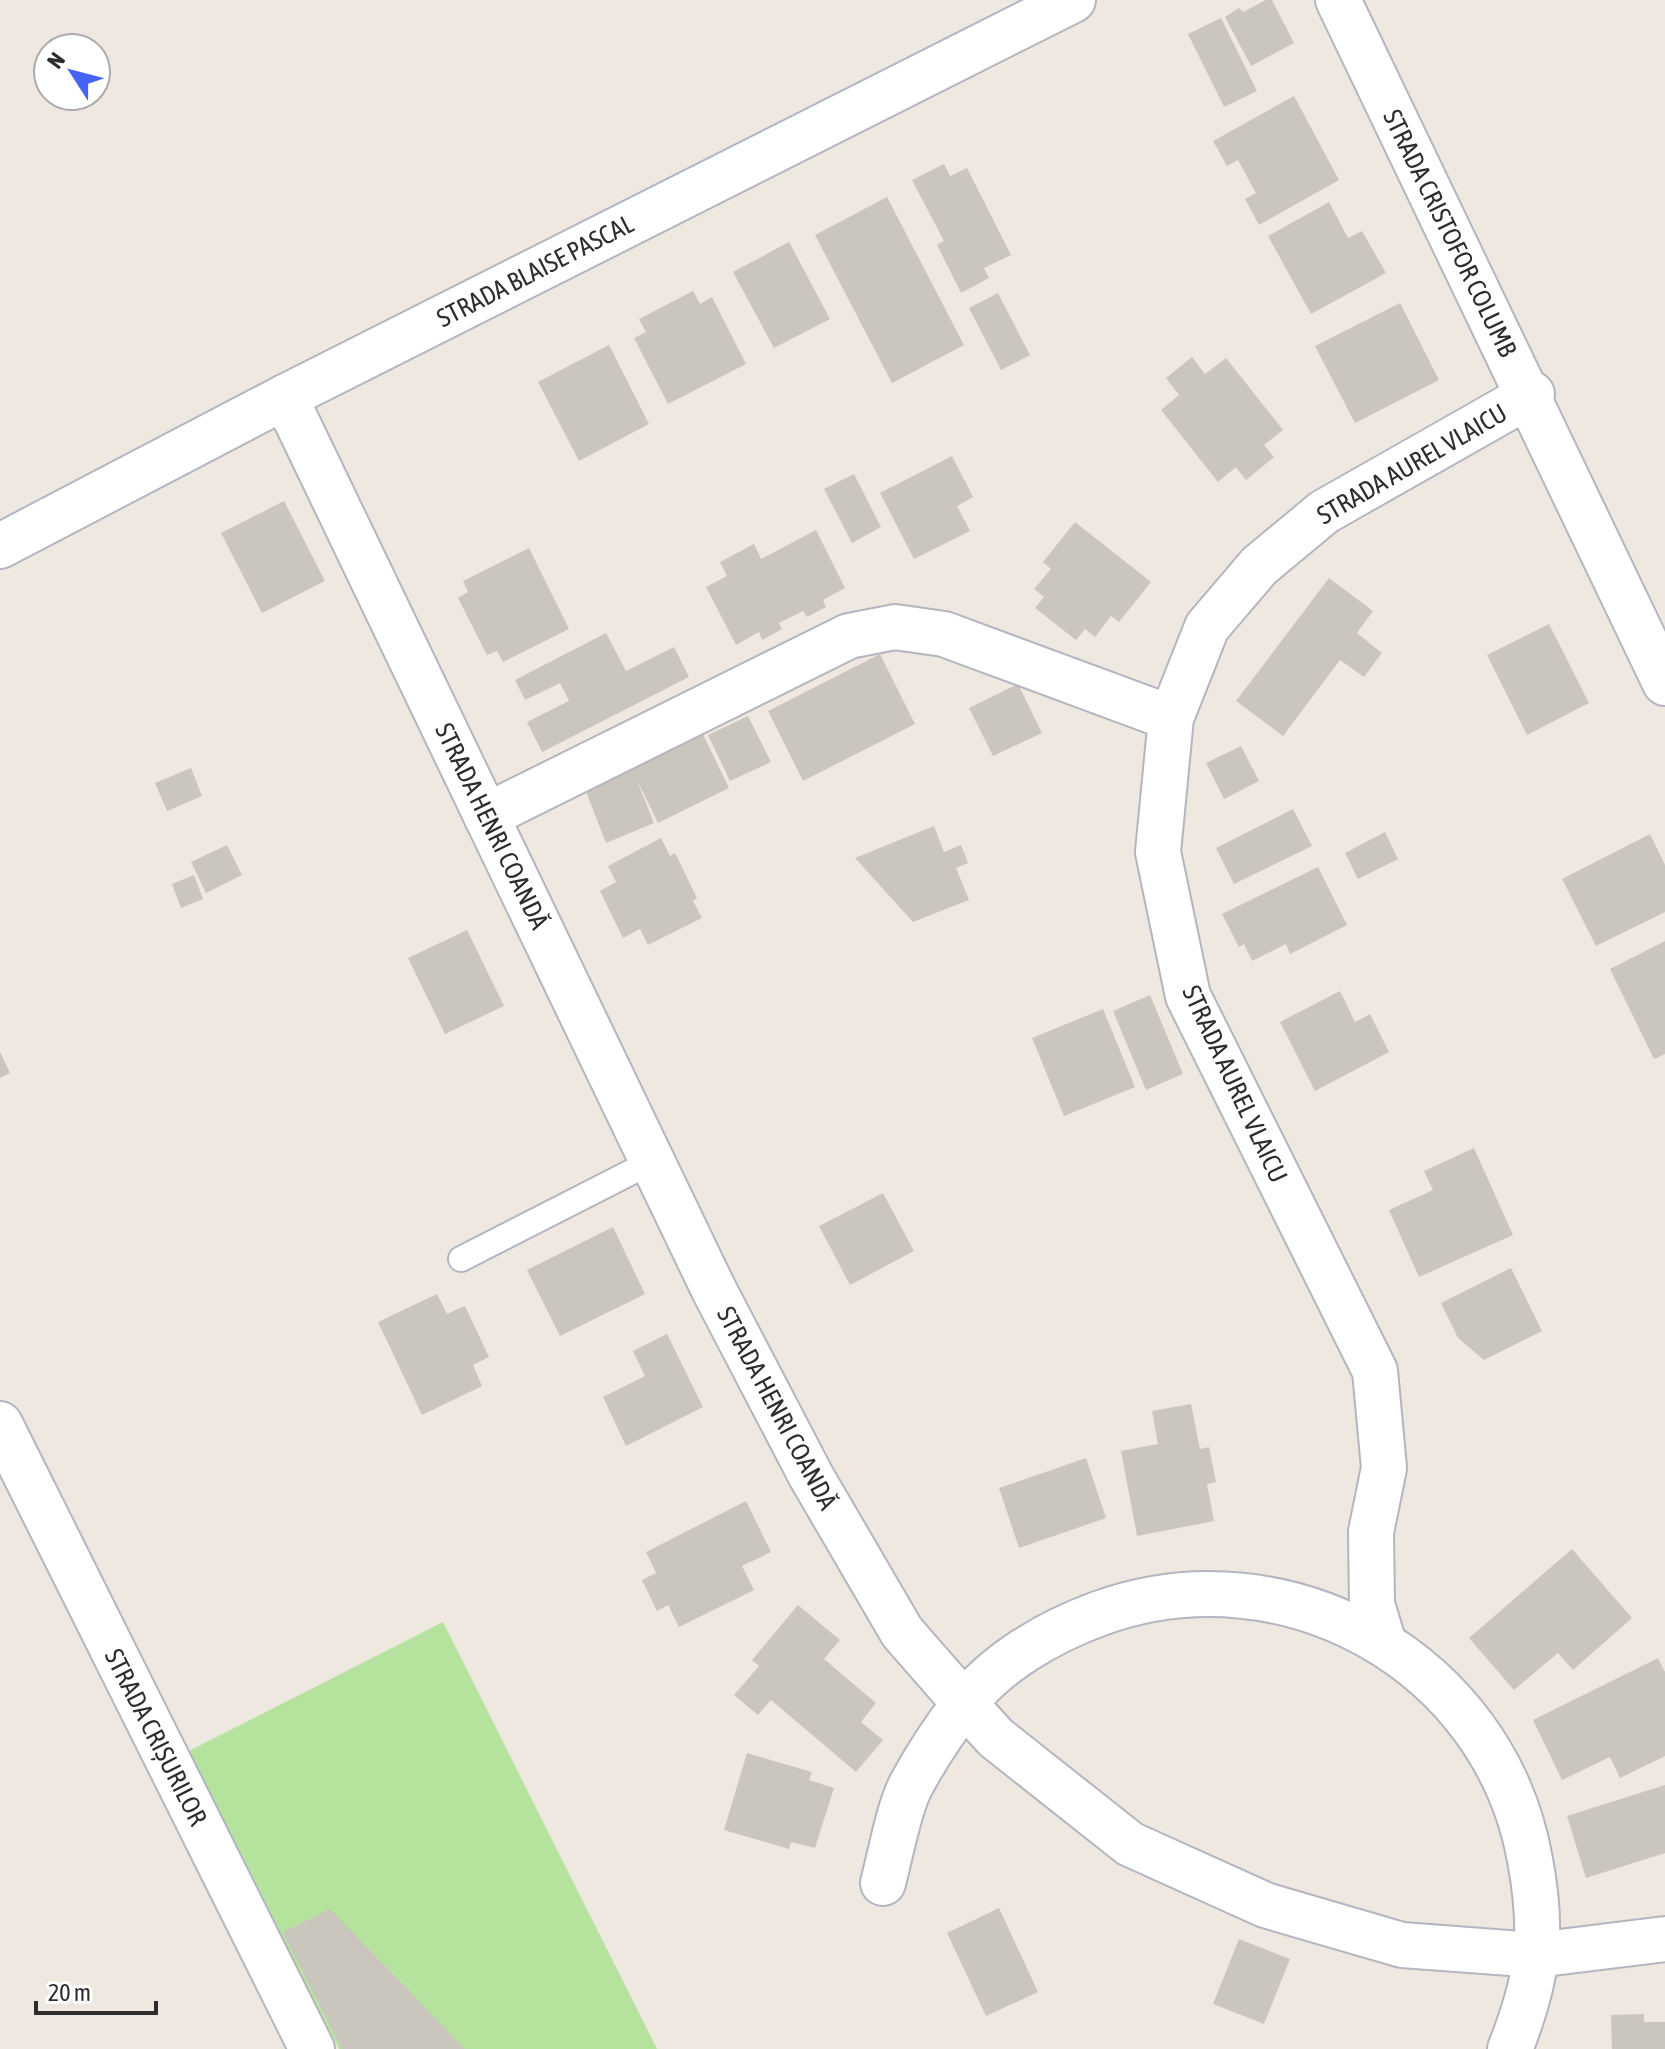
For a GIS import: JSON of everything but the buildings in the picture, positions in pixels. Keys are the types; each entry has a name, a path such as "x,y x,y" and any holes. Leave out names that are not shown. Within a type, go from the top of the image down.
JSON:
{"street":[{"name":"STRADA BLAISE PASCAL","path":"0,546 285,397 1073,0"},
{"name":"STRADA CRISTOFOR COLUMB","path":"1338,0 1665,683"},
{"name":"STRADA AUREL VLAICU","path":"1384,1644 1372,1604 1371,1532 1384,1468 1375,1371 1188,996 1158,852 1171,718 1207,627 1259,566 1324,512 1530,396"},
{"name":"STRADA HENRI COANDĂ","path":"285,397 713,1288 811,1476 902,1632 964,1703 996,1738 1130,1844 1265,1905 1402,1945 1536,1955 1665,1939"},
{"path":"486,816 849,636 895,627 944,634 1171,718"},
{"name":"STRADA CRIȘURILOR","path":"0,1424 312,2049"},
{"path":"883,1883 910,1787 964,1703 997,1671 1034,1644 1075,1622 1119,1606 1163,1596 1210,1593 1256,1597 1301,1606 1344,1622 1384,1644 1433,1680 1473,1726 1504,1777 1526,1834 1536,1894 1536,1955 1524,2015 1510,2049"}],"lane":[{"path":"461,1259 653,1161"}],"green space":[{"path":"443,1622 657,2049 339,2049 189,1751"}]}
